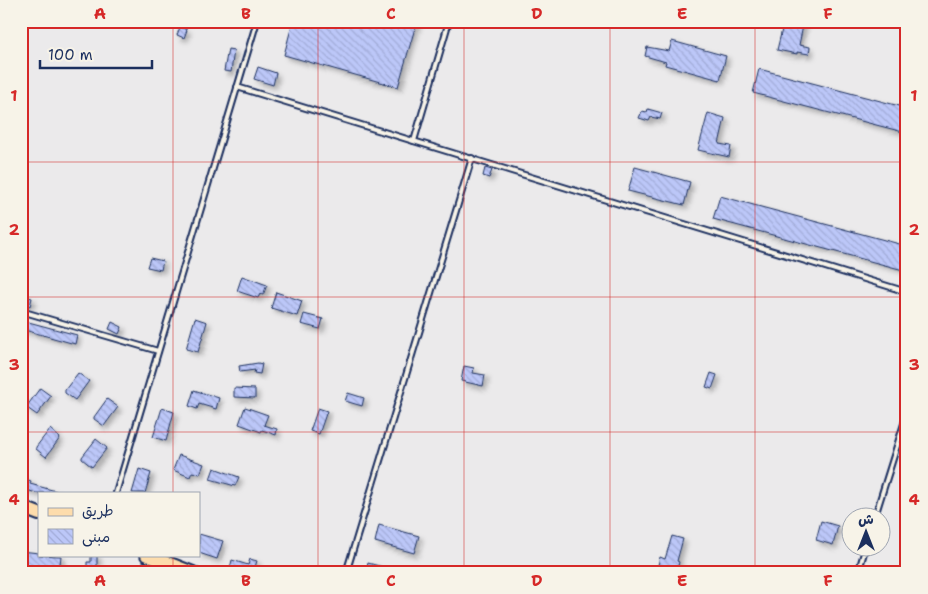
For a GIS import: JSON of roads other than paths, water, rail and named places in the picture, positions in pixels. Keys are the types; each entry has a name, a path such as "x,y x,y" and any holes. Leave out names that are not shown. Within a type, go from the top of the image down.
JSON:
{"main road":[{"path":"21,507 38,514"},
{"path":"150,556 193,573"}],"lane":[{"path":"116,492 257,21"},
{"path":"414,140 449,21"},
{"path":"237,87 907,292"},
{"path":"346,573 472,158"},
{"path":"21,312 158,351"},
{"path":"878,506 907,414"},
{"path":"858,573 863,556"}]}
